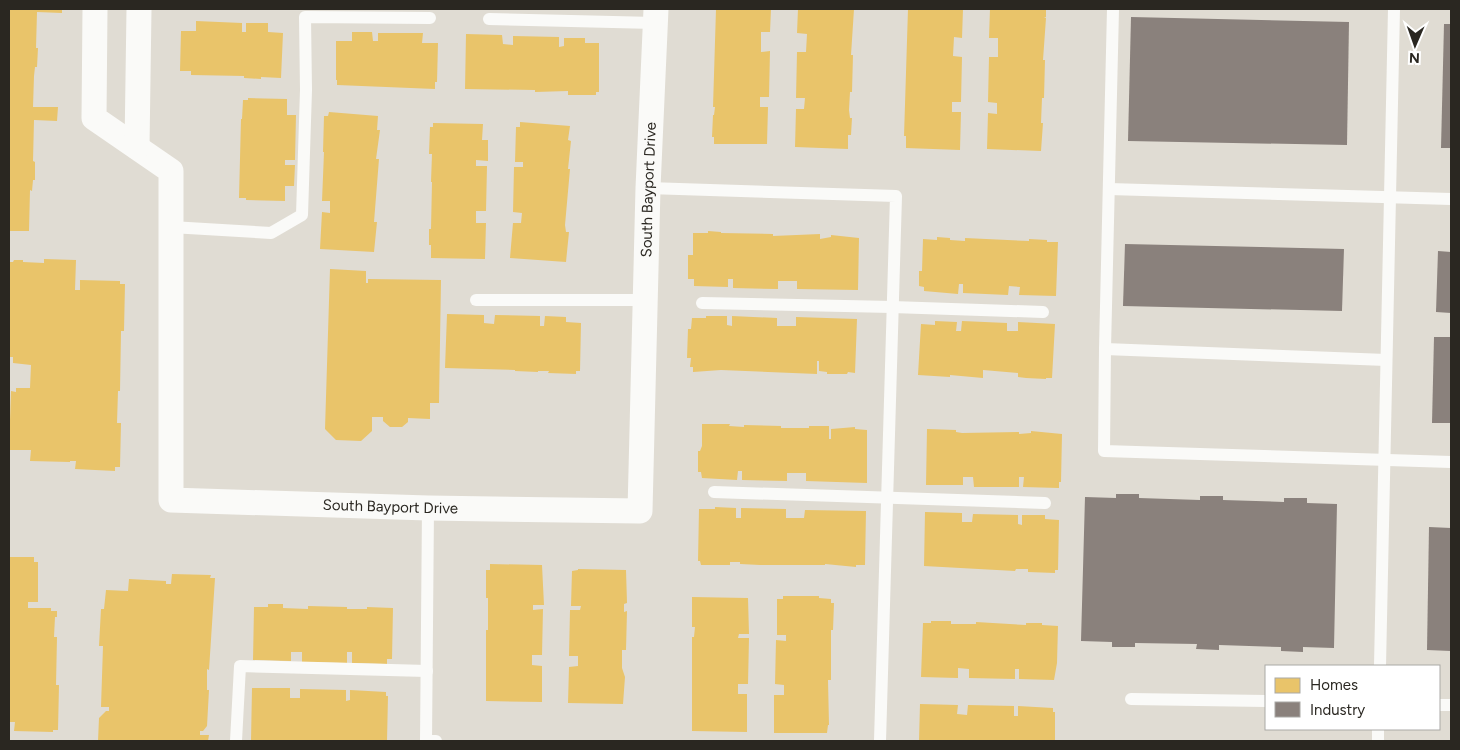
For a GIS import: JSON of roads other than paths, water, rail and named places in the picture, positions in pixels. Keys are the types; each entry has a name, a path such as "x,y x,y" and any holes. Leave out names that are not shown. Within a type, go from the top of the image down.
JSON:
{"street":[{"name":"South Bayport Drive","path":"95,9 94,118 170,171 171,500 428,508 640,511 648,188 656,16"},
{"path":"137,147 139,9"}],"lane":[{"path":"1113,9 1104,451 1451,462"},
{"path":"1380,665 1394,9"},
{"path":"489,18 656,16"},
{"path":"171,227 271,233 302,215 306,90 305,17 430,18"},
{"path":"648,188 896,196 880,741"},
{"path":"1109,189 1451,199"},
{"path":"476,300 645,300"},
{"path":"702,303 892,306 1043,312"},
{"path":"1105,349 1386,360"},
{"path":"714,492 1045,503"},
{"path":"428,508 426,741 436,741"},
{"path":"236,741 240,666 426,671"},
{"path":"1131,699 1265,701"}]}
